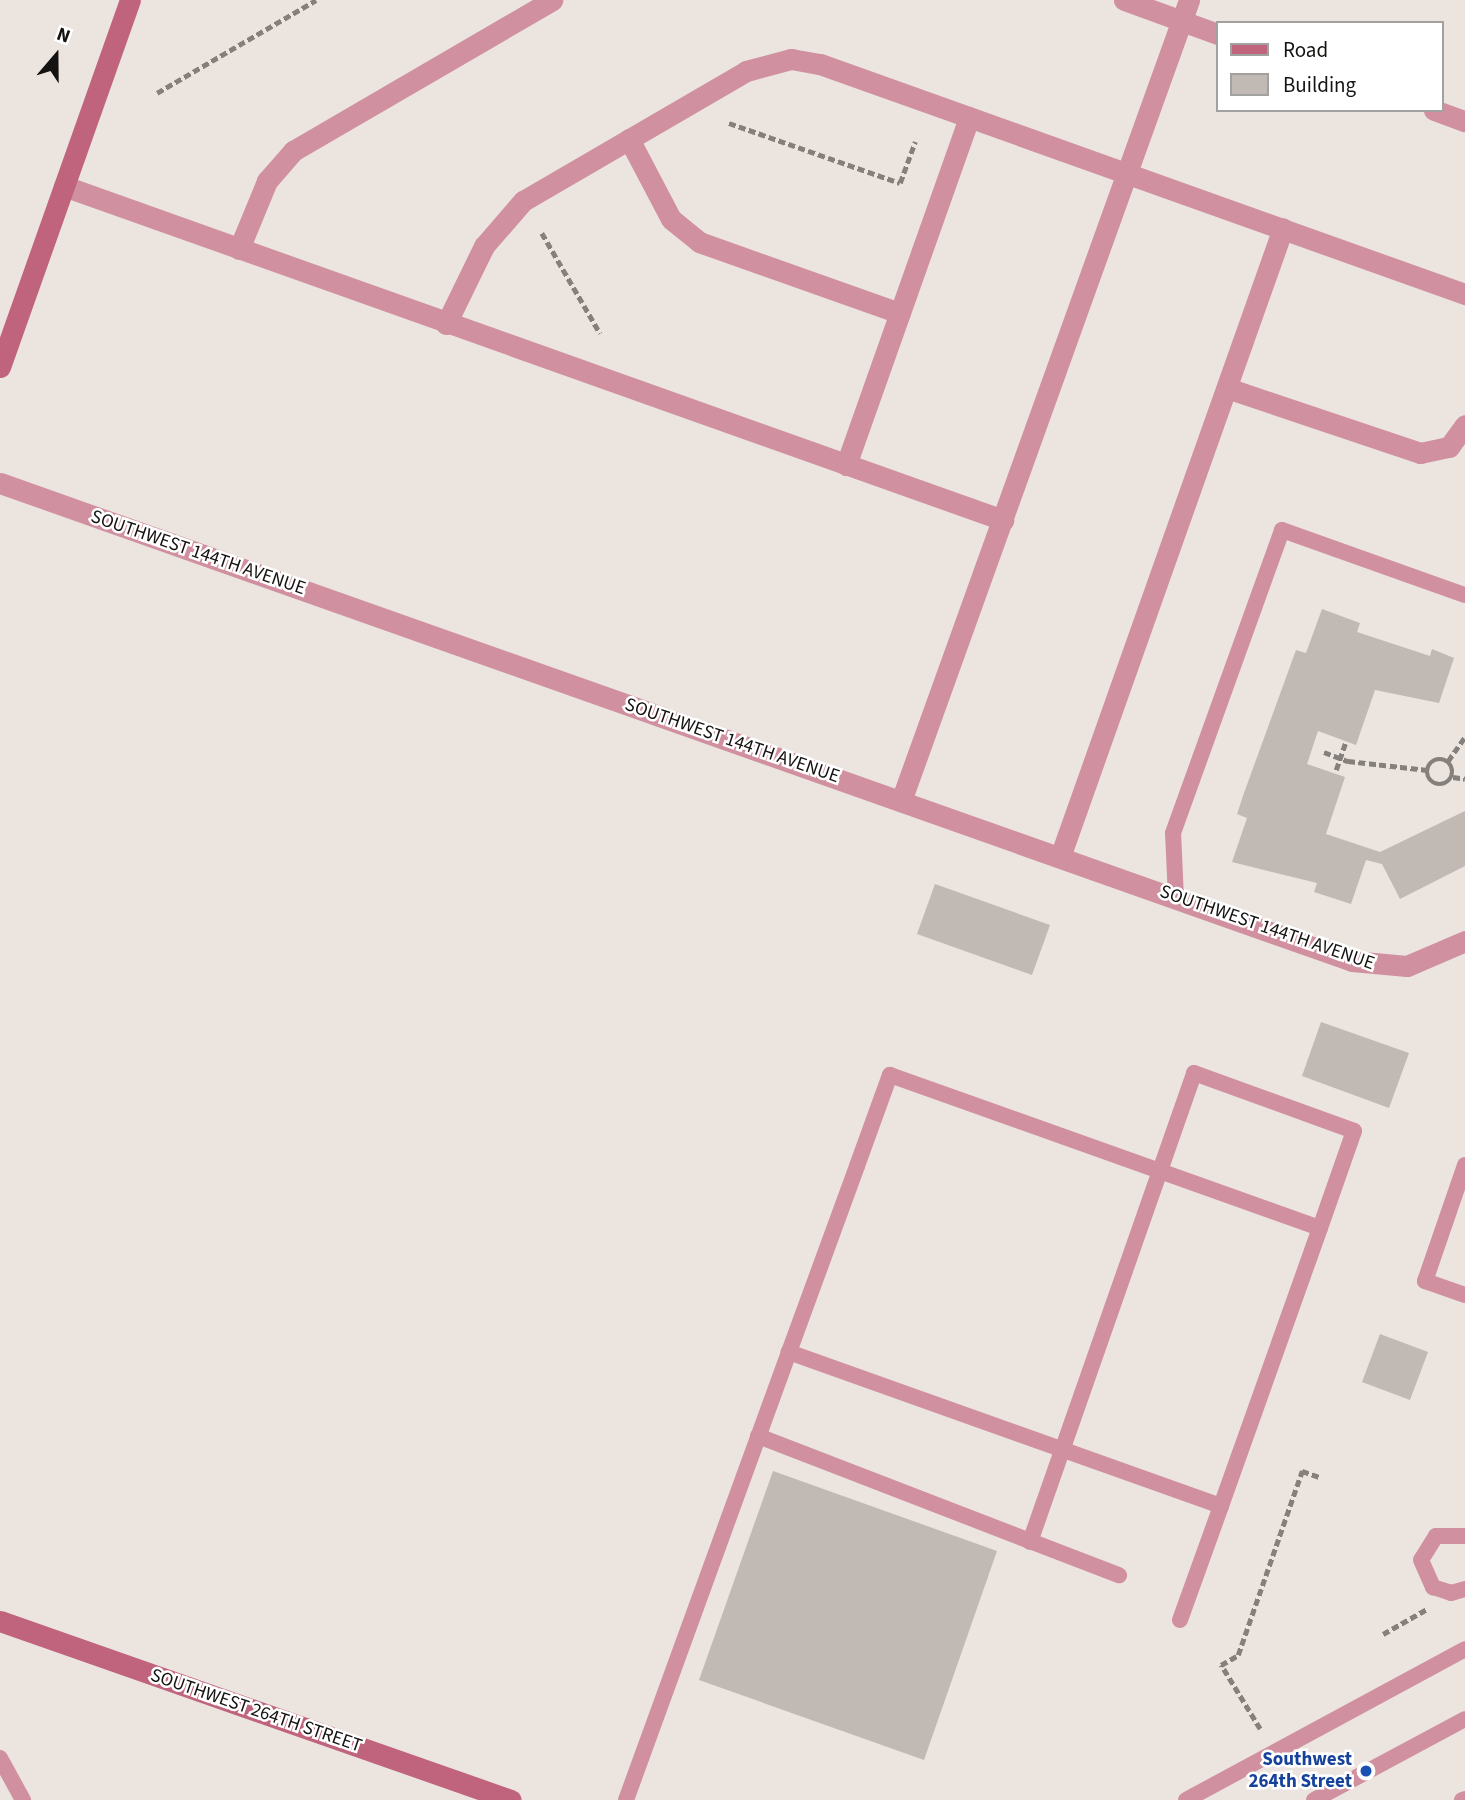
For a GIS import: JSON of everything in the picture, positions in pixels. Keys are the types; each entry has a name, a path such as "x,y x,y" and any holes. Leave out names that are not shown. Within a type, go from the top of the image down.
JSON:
{"street":[{"path":"0,367 130,0"},
{"path":"239,250 267,181 292,151 552,0"},
{"path":"1124,0 1216,33"},
{"path":"901,801 1189,0"},
{"path":"446,324 484,246 508,215 629,139 746,71 791,59 820,64 1465,294"},
{"path":"1440,112 1465,121"},
{"path":"846,465 969,117"},
{"path":"629,139 671,219 699,242 900,313"},
{"path":"64,186 1003,520"},
{"path":"1060,857 1283,229"},
{"path":"1227,388 1420,453 1450,447 1465,425"},
{"name":"SOUTHWEST 144TH AVENUE","path":"0,483 1371,965 1407,966 1465,941"},
{"name":"SOUTHWEST 264TH STREET","path":"0,1621 498,1798"}],"lane":[{"path":"1176,898 1173,832 1282,530 1465,595"},
{"path":"1030,1542 1195,1073 1354,1132 1180,1620"},
{"path":"626,1800 890,1075 1320,1228"},
{"path":"1465,1165 1425,1281 1465,1295"},
{"path":"789,1352 1221,1506"},
{"path":"758,1436 1119,1575"},
{"path":"1465,1536 1436,1536 1421,1560 1433,1587 1451,1592 1465,1589"},
{"path":"1186,1800 1465,1649"},
{"path":"1314,1800 1465,1719"},
{"path":"0,1758 23,1800"}],"path":[{"path":"157,93 316,0"},
{"path":"729,123 900,184 915,142"},
{"path":"542,233 600,333"},
{"path":"1452,777 1448,761 1465,737"},
{"path":"1336,770 1345,744"},
{"path":"1324,752 1340,758 1427,770 1436,784 1452,777 1465,779"},
{"path":"1427,770 1435,760 1448,761"},
{"path":"1260,1729 1221,1665 1238,1656 1302,1471 1319,1477"},
{"path":"1383,1634 1437,1604"}],"building":[{"path":"1322,609 1360,623 1357,632 1430,656 1432,649 1454,658 1439,703 1375,690 1356,745 1318,731 1307,764 1345,777 1326,834 1380,852 1465,811 1465,866 1400,899 1382,864 1366,860 1351,904 1314,892 1317,883 1232,862 1247,818 1237,814 1244,793 1296,650 1306,653"},
{"path":"935,884 1050,925 1032,975 917,934"},
{"path":"1321,1022 1409,1053 1389,1108 1302,1076"},
{"path":"1380,1334 1428,1352 1410,1400 1362,1382"},
{"path":"773,1471 997,1551 924,1760 699,1680"}],"place":[{"name":"Southwest 264th Street","path":"1366,1771"}]}
